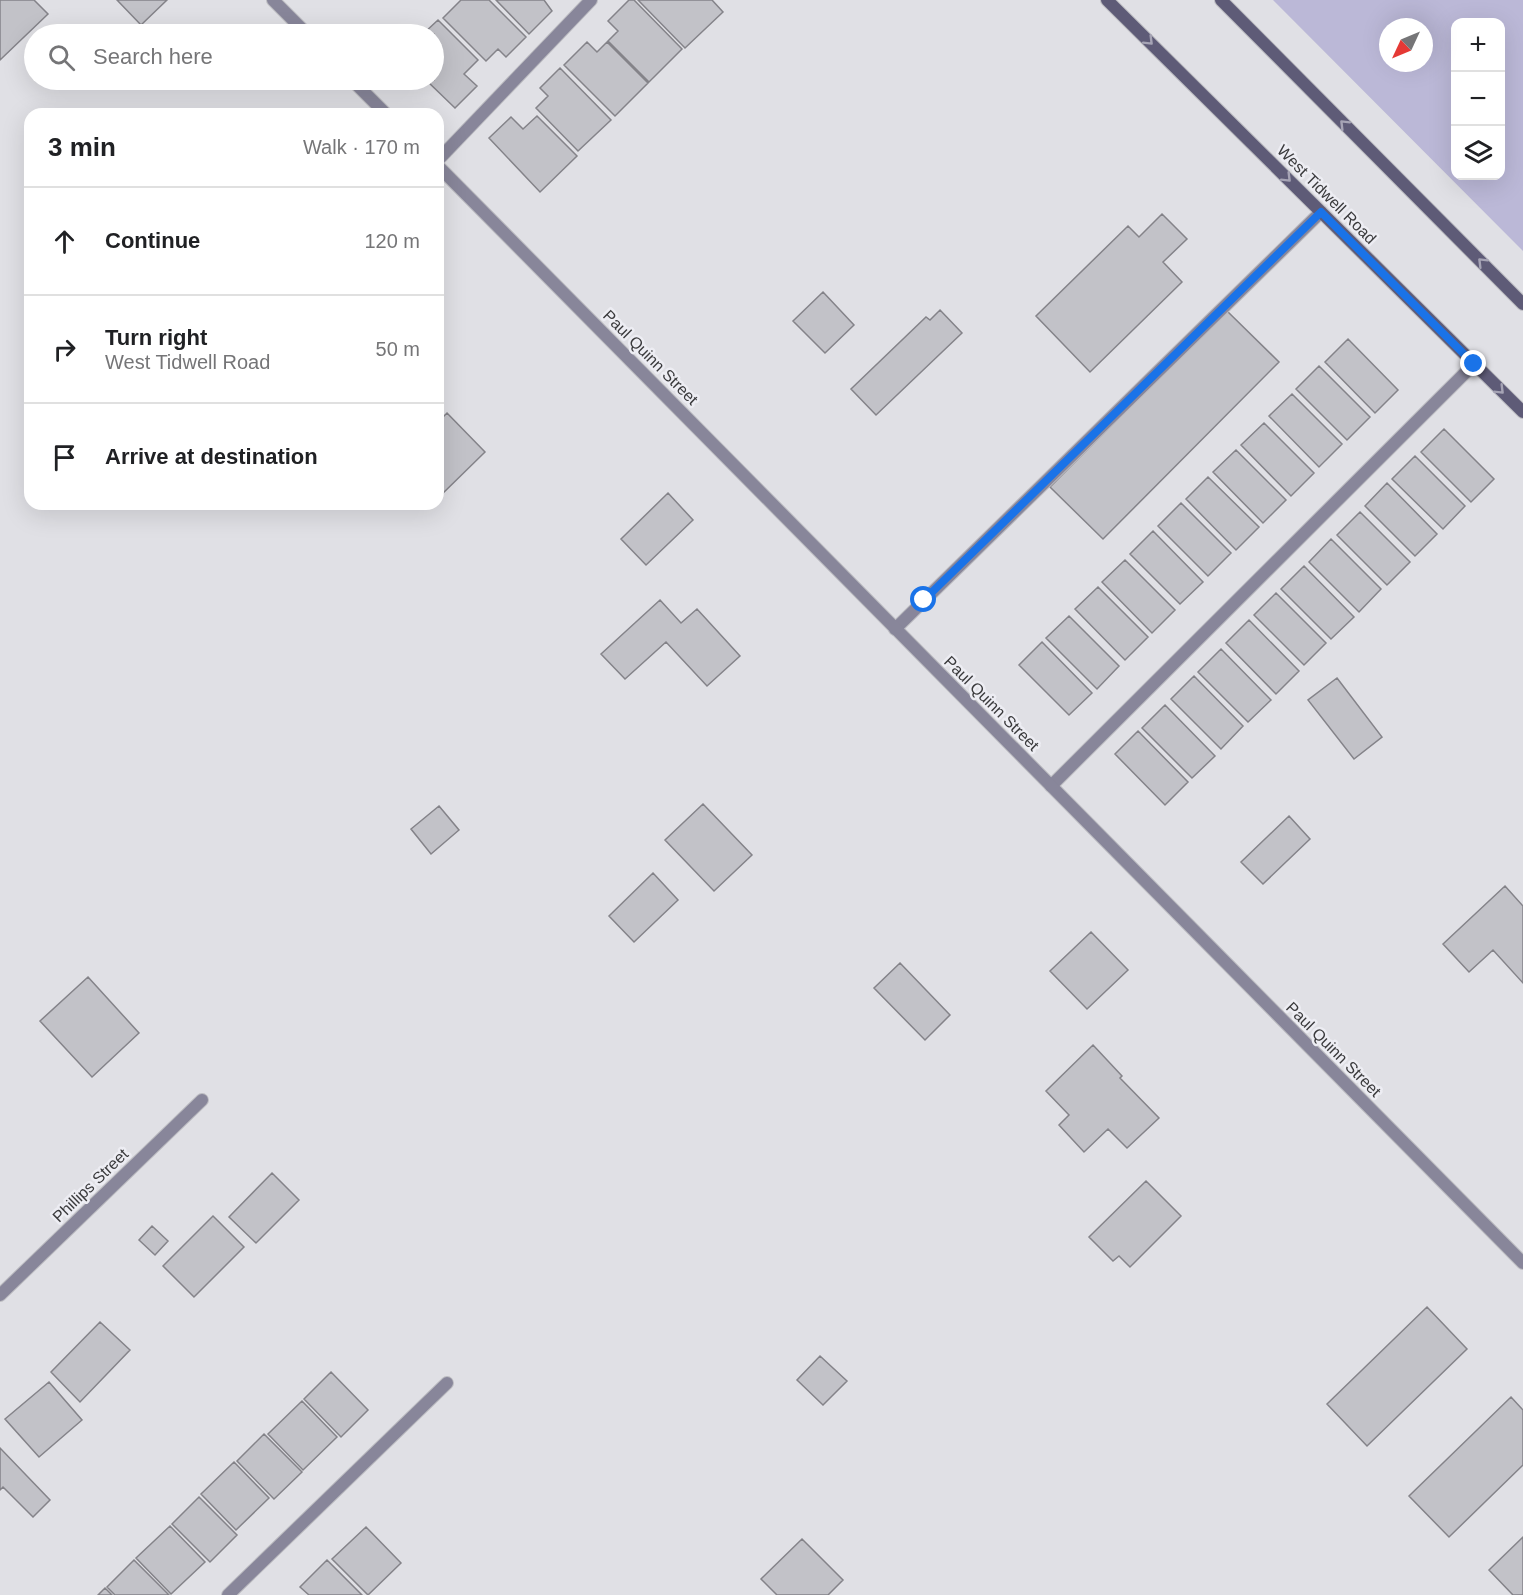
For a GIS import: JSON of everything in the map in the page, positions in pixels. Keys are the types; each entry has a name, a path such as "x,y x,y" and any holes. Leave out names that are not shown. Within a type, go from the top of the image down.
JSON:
{"main road":[{"name":"West Tidwell Road","path":"1107,0 1523,412"},
{"path":"1221,0 1523,304"}],"street":[{"path":"273,0 297,24"},
{"path":"444,154 591,0"},
{"path":"362,90 380,108"},
{"name":"Paul Quinn Street","path":"444,172 1523,1263"},
{"path":"895,629 1321,212"},
{"path":"1051,786 1474,364"},
{"name":"Phillips Street","path":"0,1295 202,1100"},
{"path":"228,1595 447,1383"}],"shaded area":[{"path":"1273,0 1523,0 1523,251 1452,180 1505,180 1505,18 1451,18 1451,179"}],"building":[{"path":"0,0 34,0 48,14 38,24 24,24 24,37 0,60"},
{"path":"117,0 167,0 142,24"},
{"path":"461,0 489,0 526,37 506,57 498,49 486,61 443,18"},
{"path":"496,0 544,0 552,11 529,34"},
{"path":"629,0 634,0 682,49 649,82 608,41 618,31 608,21"},
{"path":"638,0 712,0 723,12 685,48"},
{"path":"444,26 478,60 464,74 477,86 455,108 436,90 444,90"},
{"path":"587,42 597,52 607,42 648,83 615,116 564,65"},
{"path":"560,68 611,120 578,151 536,108 548,96 540,88"},
{"path":"537,116 577,156 540,192 489,138 511,117 523,129"},
{"path":"1162,214 1187,239 1163,262 1182,282 1090,372 1036,316 1128,226 1139,237"},
{"path":"823,292 854,325 825,353 793,321"},
{"path":"940,310 962,333 876,415 851,389 926,317 930,320"},
{"path":"1226,310 1279,362 1103,539 1050,487"},
{"path":"1348,339 1398,390 1375,413 1325,362"},
{"path":"1319,366 1370,417 1347,440 1296,389"},
{"path":"1292,394 1342,444 1319,467 1269,416"},
{"path":"447,413 485,452 444,492 444,416"},
{"path":"1264,423 1314,473 1291,496 1241,445"},
{"path":"1444,429 1494,479 1471,502 1421,452"},
{"path":"1236,450 1286,500 1263,523 1213,472"},
{"path":"1415,456 1465,506 1443,529 1392,479"},
{"path":"1208,477 1259,527 1236,550 1186,499"},
{"path":"1387,483 1437,534 1415,556 1365,506"},
{"path":"668,493 693,520 646,565 621,539"},
{"path":"1181,503 1231,553 1208,576 1158,526"},
{"path":"1360,512 1410,562 1387,585 1337,535"},
{"path":"1153,531 1203,582 1180,604 1130,554"},
{"path":"1331,539 1381,589 1359,612 1309,562"},
{"path":"1125,560 1175,610 1152,633 1102,582"},
{"path":"1304,566 1354,617 1331,639 1281,589"},
{"path":"1098,587 1148,637 1125,660 1075,609"},
{"path":"1276,593 1326,643 1304,665 1254,615"},
{"path":"660,600 681,623 697,609 740,656 707,686 666,642 625,679 601,654"},
{"path":"1069,616 1119,666 1097,689 1046,638"},
{"path":"1249,620 1299,671 1276,694 1226,643"},
{"path":"1042,642 1092,693 1069,715 1019,665"},
{"path":"1221,649 1271,700 1248,722 1198,672"},
{"path":"1194,676 1243,726 1221,749 1171,699"},
{"path":"1337,678 1382,737 1354,759 1308,700"},
{"path":"1165,705 1215,756 1192,778 1142,728"},
{"path":"1138,731 1188,782 1165,805 1115,754"},
{"path":"703,804 752,855 714,891 665,840"},
{"path":"439,806 459,830 431,854 411,829"},
{"path":"1289,816 1310,839 1263,884 1241,862"},
{"path":"653,873 678,900 634,942 609,916"},
{"path":"1505,886 1523,906 1523,983 1493,950 1469,972 1443,944"},
{"path":"1091,932 1128,970 1087,1009 1050,971"},
{"path":"900,963 950,1015 925,1040 874,988"},
{"path":"88,977 139,1033 92,1077 40,1021"},
{"path":"1093,1045 1122,1076 1120,1078 1159,1118 1127,1148 1108,1129 1084,1152 1059,1125 1069,1115 1046,1091"},
{"path":"272,1173 299,1200 256,1243 229,1217"},
{"path":"1146,1181 1181,1216 1130,1267 1119,1256 1113,1261 1089,1237"},
{"path":"213,1216 244,1247 194,1297 163,1266"},
{"path":"152,1226 168,1241 155,1255 139,1240"},
{"path":"1427,1307 1467,1349 1367,1446 1327,1404"},
{"path":"100,1322 130,1350 80,1402 51,1372"},
{"path":"820,1356 847,1381 823,1405 797,1380"},
{"path":"331,1372 368,1410 341,1437 304,1399"},
{"path":"49,1382 82,1420 39,1457 5,1419"},
{"path":"1511,1397 1523,1410 1523,1465 1449,1537 1409,1496"},
{"path":"302,1401 337,1437 303,1470 268,1434"},
{"path":"264,1434 302,1472 274,1499 237,1461"},
{"path":"0,1448 50,1500 33,1517 3,1487 0,1490"},
{"path":"234,1462 269,1498 236,1530 201,1494"},
{"path":"199,1497 237,1535 210,1562 172,1524"},
{"path":"170,1526 205,1562 171,1594 136,1558"},
{"path":"366,1527 401,1563 368,1595 332,1559"},
{"path":"1523,1537 1523,1595 1513,1595 1489,1570"},
{"path":"802,1539 843,1580 828,1595 777,1595 761,1579"},
{"path":"134,1560 169,1595 115,1595 107,1587"},
{"path":"327,1560 362,1595 309,1595 300,1587"},
{"path":"105,1588 112,1595 98,1595"}],"route":[{"path":"924,600 1321,212 1474,364"}]}
